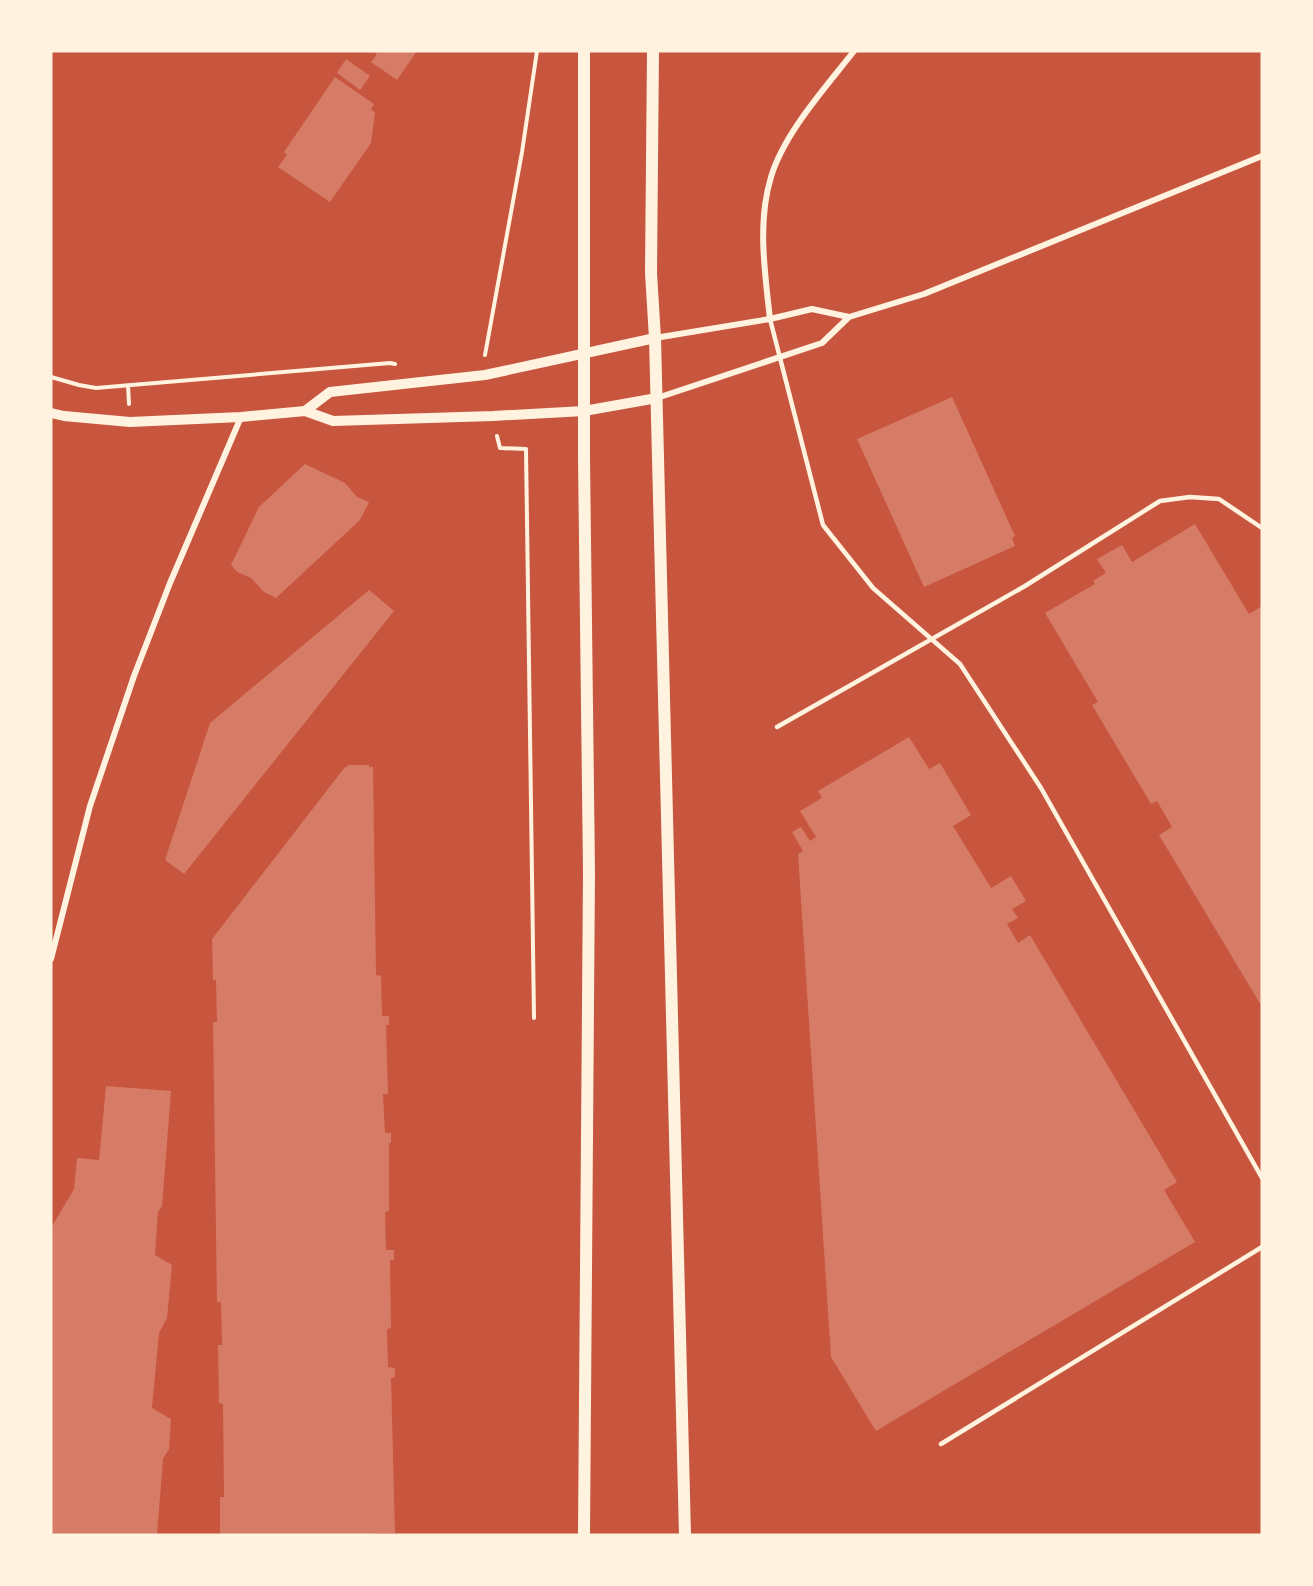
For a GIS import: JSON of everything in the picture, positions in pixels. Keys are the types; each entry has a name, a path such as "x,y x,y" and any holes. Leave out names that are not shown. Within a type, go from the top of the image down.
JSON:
{"main road":[{"path":"584,51 584,411 589,872 584,1535"},
{"path":"653,51 651,273 656,338 685,1535"}],"street":[{"path":"770,319 763,244 764,210 771,177 783,147 854,51"},
{"path":"51,413 130,422 241,417 305,411 333,421 584,411 657,398 822,343 849,317 924,294 1262,156"},
{"path":"305,411 330,393 485,375 656,338 770,319 812,309 849,317"},
{"path":"51,959 90,806 134,676 170,583 241,417"}],"lane":[{"path":"770,319 823,525 873,588 960,664 1041,788 1262,1178"},
{"path":"777,727 932,640 1160,501 1190,497 1219,499 1262,528"},
{"path":"941,1444 1262,1247"}],"path":[{"path":"483,364 522,152 537,51"},
{"path":"51,377 96,388 390,363 401,365"},
{"path":"500,448 526,449 534,1018"}],"building":[{"path":"372,51 417,51 397,80 371,62 377,54"},
{"path":"346,59 370,76 360,90 337,73"},
{"path":"335,77 374,104 371,109 375,113 371,143 330,202 278,167 287,155 284,152"},
{"path":"952,397 1015,536 1012,538 1015,546 924,587 857,439"},
{"path":"305,464 345,483 357,497 369,502 360,520 276,598 264,592 251,578 237,572 231,565 259,507"},
{"path":"1195,524 1249,614 1262,606 1262,1007 1159,835 1172,827 1157,801 1151,804 1092,705 1098,702 1045,613 1095,584 1093,581 1106,573 1097,559 1122,545 1132,562"},
{"path":"369,590 394,611 184,874 165,860 210,723"},
{"path":"909,737 929,769 940,763 971,815 953,826 991,888 1011,876 1026,901 1012,909 1018,918 1007,924 1018,943 1030,935 1177,1182 1164,1190 1195,1242 876,1431 831,1357 798,854 803,851 792,832 801,827 810,841 816,837 800,811 822,798 818,791"},
{"path":"348,765 373,767 376,975 381,976 382,1016 389,1016 389,1025 386,1025 388,1094 383,1094 385,1133 391,1133 389,1211 385,1212 386,1250 394,1250 394,1260 390,1260 391,1328 387,1329 388,1367 395,1368 395,1377 391,1378 395,1533 220,1535 220,1497 224,1497 223,1404 219,1403 218,1345 222,1345 221,1302 217,1302 213,1022 217,1022 212,939"},
{"path":"106,1086 171,1091 162,1206 158,1212 155,1255 172,1265 167,1318 159,1333 152,1408 171,1419 169,1449 163,1459 157,1535 51,1535 51,1228 74,1189 77,1158 99,1160"}]}
